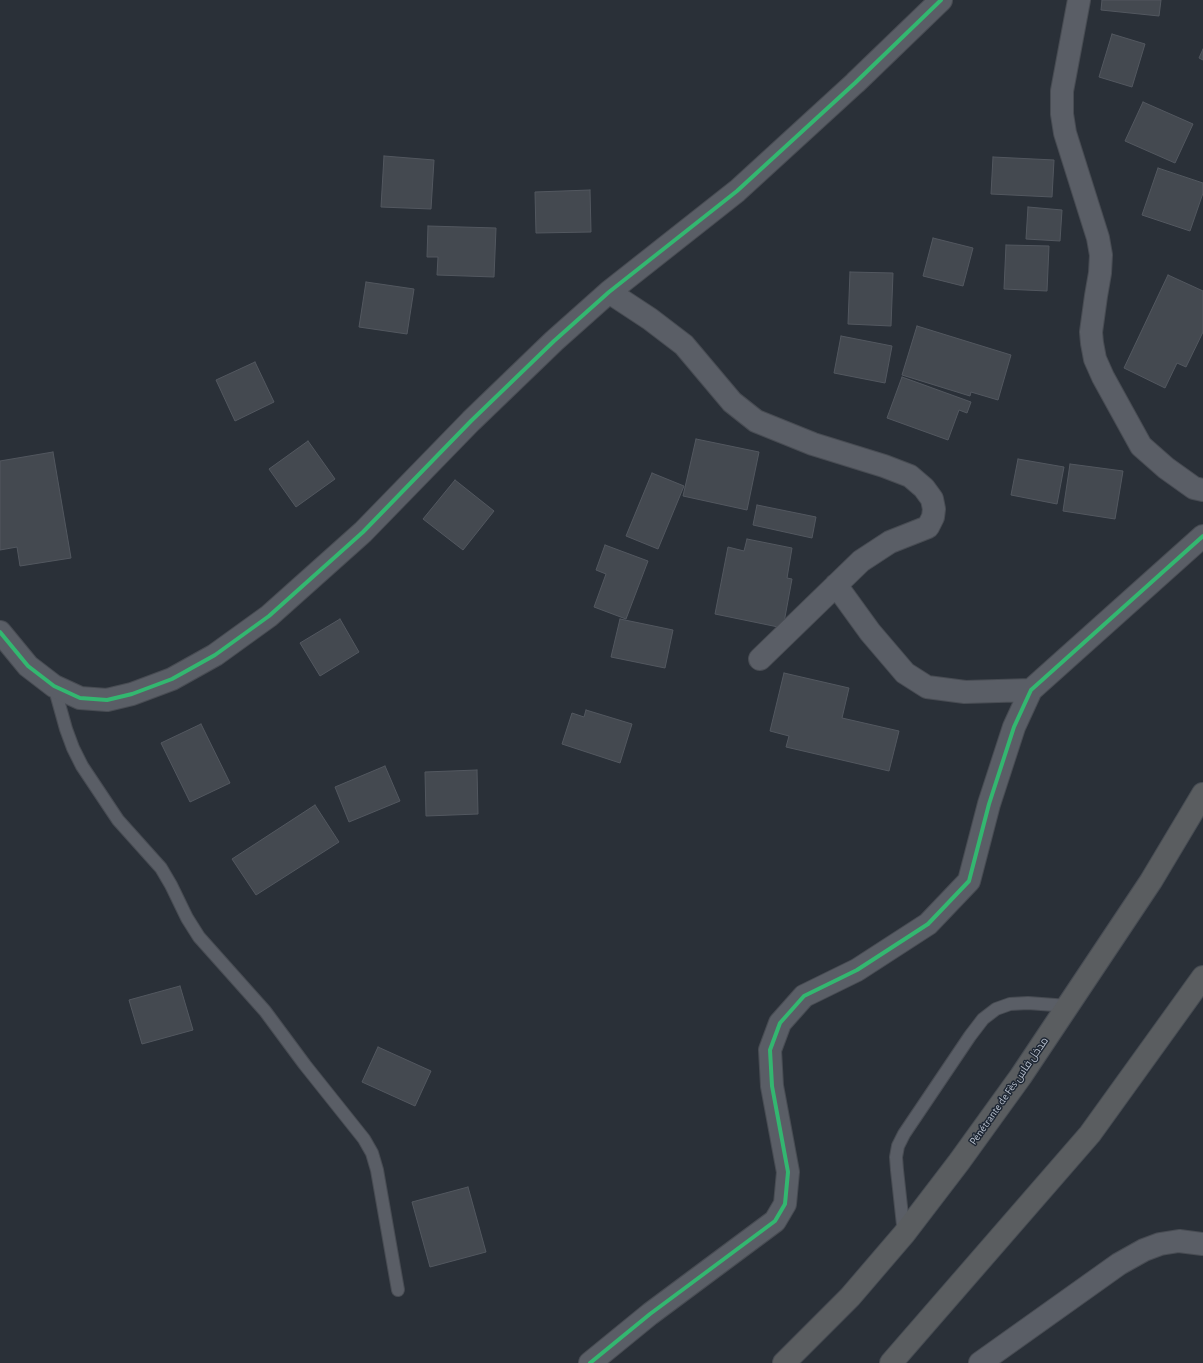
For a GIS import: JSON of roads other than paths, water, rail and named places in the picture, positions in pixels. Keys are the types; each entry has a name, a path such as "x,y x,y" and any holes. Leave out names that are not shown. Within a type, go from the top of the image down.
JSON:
{"highway":[{"name":"Pénétrante de Fès مدخل فاس","path":"784,1363 850,1297 904,1234 959,1162 1021,1076 1152,880 1203,794"},
{"path":"891,1363 1090,1134 1203,977"}],"street":[{"path":"0,632 28,666 54,686 80,698 107,700 132,694 172,680 215,655 269,616 363,532 471,420 554,341 609,292 737,191 855,83 941,0"},
{"path":"1079,0 1062,91 1062,114 1065,133 1098,238 1100,273 1091,332 1095,359 1103,377 1141,446 1166,468 1194,488 1203,490"},
{"path":"609,292 650,319 684,345 732,402 756,421 813,444 884,466 910,476 924,488 932,499 934,510 933,517 928,527 890,542 861,561 760,659"},
{"path":"590,1363 650,1314 775,1220 785,1204 788,1172 771,1078 770,1050 780,1023 804,996 857,970 928,924 969,881 989,804 1014,727 1031,690 1203,536"},
{"path":"836,585 870,632 905,672 927,687 965,692 1031,690"},
{"path":"980,1363 1097,1278 1125,1260 1160,1244 1179,1241 1203,1244"}],"lane":[{"path":"54,686 73,748 82,766 118,820 161,868 187,918 199,937 265,1011 305,1065 364,1139 372,1153 377,1170 398,1290"},
{"path":"904,1234 896,1157 898,1146 904,1134 970,1036 983,1020 996,1009 1010,1004 1028,1003 1068,1006"}]}
